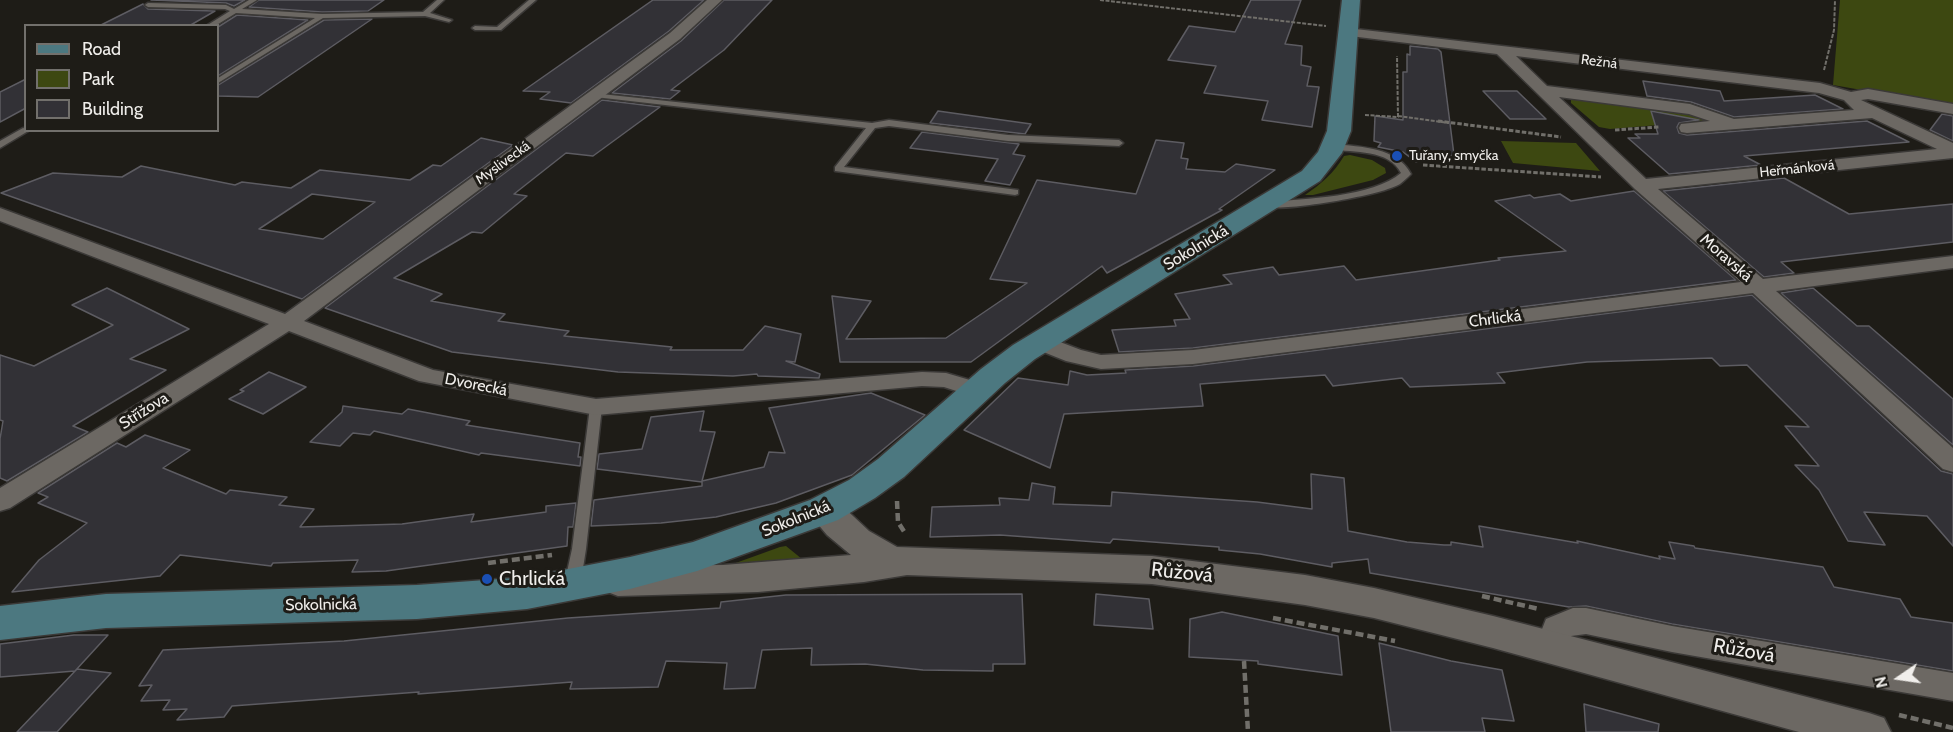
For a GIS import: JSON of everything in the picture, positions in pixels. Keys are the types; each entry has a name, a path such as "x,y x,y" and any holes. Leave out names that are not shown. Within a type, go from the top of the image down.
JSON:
{"main road":[{"name":"Sokolnická","path":"0,623 106,611 449,601 527,593 584,583 698,556 824,510 862,489 891,468 1008,363 1267,205 1311,176 1343,148 1338,29 1351,0"}],"street":[{"name":"Myslivecká","path":"288,322 675,36 715,0"},
{"name":"Režná","path":"1338,29 1820,88 1851,97 1868,94 1953,109"},
{"name":"Moravská","path":"1501,50 1642,185 1758,285 1953,463"},
{"path":"1543,90 1690,109 1731,124"},
{"name":"Režná","path":"1851,97 1852,101 1953,151"},
{"path":"1686,128 1874,112"},
{"name":"Heřmánková","path":"1642,185 1953,151"},
{"name":"Dvorecká","path":"0,214 428,376 596,407 931,379 954,381 978,390"},
{"name":"Chrlická","path":"1039,342 1074,356 1101,362 1193,357 1953,262"},
{"name":"Střížova","path":"0,501 288,322"},
{"name":"Růžová","path":"824,510 849,537 882,557 912,551 1194,574 1562,634 1869,732"},
{"path":"584,583 696,580 845,571 912,551"},
{"name":"Růžová","path":"1562,634 1611,624 1672,639 1953,687"}],"lane":[{"path":"204,6 215,0"},
{"path":"212,24 254,0"},
{"path":"425,14 441,0"},
{"path":"475,28 499,29 533,0"},
{"path":"148,5 226,7 234,11 322,16 425,14 448,20"},
{"path":"219,80 322,16"},
{"path":"595,95 872,126 889,123 1008,138 1119,143"},
{"path":"872,126 838,170 1015,192"},
{"path":"0,134 22,133"},
{"path":"0,145 22,133"},
{"path":"1267,205 1320,200 1385,187 1402,180 1406,174 1403,166 1382,154 1343,148"},
{"path":"584,583 579,549 596,407"}],"path":[{"path":"1100,0 1338,29"},
{"path":"1820,88 1833,30 1835,0"},
{"path":"1330,18 1338,29"},
{"path":"1397,54 1398,116"},
{"path":"1343,148 1355,120 1358,117 1373,114 1570,138"},
{"path":"1605,131 1660,127 1686,128"},
{"path":"1403,166 1419,165 1589,178 1609,177"},
{"path":"898,496 898,522 912,551"},
{"path":"1478,595 1532,606 1562,634"},
{"path":"1267,617 1403,643"},
{"path":"1244,661 1248,732"}],"green space":[{"path":"1840,0 1953,0 1953,106 1833,85"},
{"path":"1577,97 1683,111 1706,118 1707,121 1610,129 1599,127 1571,103 1571,100 1577,100"},
{"path":"1501,141 1576,143 1600,171 1513,163"},
{"path":"1350,155 1372,160 1385,168 1386,173 1373,180 1305,195 1327,178 1344,156"},
{"path":"786,546 802,559 719,569 780,547"}],"building":[{"path":"151,0 245,0 234,6 226,3"},
{"path":"259,0 384,0 368,11 322,12 249,7"},
{"path":"653,0 704,0 669,31 571,103 540,99 550,92 523,91"},
{"path":"724,0 772,0 724,50 671,90 680,91 670,99 612,93 681,41"},
{"path":"1251,0 1301,0 1285,44 1302,46 1301,65 1311,67 1307,86 1319,87 1312,127 1262,120 1268,101 1204,93 1216,66 1168,60 1189,26 1235,32"},
{"path":"143,4 148,9 215,11 192,24 103,24"},
{"path":"237,15 308,20 219,75 219,26"},
{"path":"372,19 258,97 219,96 219,84 324,20"},
{"path":"1410,46 1438,49 1441,52 1454,155 1416,162 1403,152 1378,147 1381,143 1374,141 1375,116 1403,120 1403,72 1407,72 1407,54 1410,55"},
{"path":"24,80 24,109 0,122 0,92"},
{"path":"1643,81 1720,91 1724,101 1815,95 1843,109 1734,117 1691,102 1647,96"},
{"path":"1483,91 1517,91 1546,119 1510,119"},
{"path":"602,100 660,107 593,156 566,153 514,194 527,196 482,233 472,232 394,278 442,294 431,301 505,314 498,321 569,331 564,336 672,347 670,350 743,350 765,326 801,334 795,362 786,361 820,374 819,378 758,376 757,374 733,376 618,372 452,352 325,308"},
{"path":"938,111 1031,124 1025,134 930,123"},
{"path":"1651,111 1699,120 1679,123 1677,127 1679,133 1687,135 1867,121 1909,142 1744,156 1761,165 1669,174 1628,138 1640,138 1635,134 1658,134"},
{"path":"1942,114 1953,116 1953,141 1930,130"},
{"path":"922,132 1019,144 1013,154 1025,156 1010,185 985,181 998,159 910,148"},
{"path":"481,138 513,145 302,299 1,193 53,173 122,177 141,166 235,185 242,182 291,188 320,170 410,180 433,165 441,166","holes":["312,194 375,202 323,239 259,229"]},
{"path":"1156,140 1184,143 1181,158 1188,159 1186,169 1225,172 1236,164 1275,170 1219,209 1222,210 1107,273 1102,266 971,362 840,362 832,296 871,301 846,339 946,338 1027,283 990,279 1037,180 1136,194"},
{"path":"1784,178 1849,214 1953,204 1953,242 1781,262 1794,273 1764,277 1663,191"},
{"path":"1634,191 1736,280 1193,348 1119,352 1112,330 1176,326 1174,320 1190,319 1175,294 1232,284 1223,275 1273,267 1279,275 1344,266 1356,280 1500,260 1498,258 1566,251 1495,201 1530,195 1534,198 1560,194 1571,201"},
{"path":"107,288 189,329 130,359 166,370 73,426 88,432 7,481 0,478 0,439 3,421 0,420 0,355 34,366 113,325 72,305"},
{"path":"1813,288 1857,326 1869,326 1953,399 1953,445 1781,293"},
{"path":"1752,295 1941,471 1953,474 1953,546 1927,516 1864,512 1885,545 1848,541 1819,490 1795,465 1819,466 1785,426 1809,427 1747,365 1720,366 1712,358 1587,362 1497,373 1505,383 1410,387 1402,378 1333,386 1325,375 1200,384 1203,406 1064,414 1050,468 964,430 1018,378 1068,385 1070,371 1087,375 1193,366"},
{"path":"269,372 306,387 263,414 229,399 244,391 240,390"},
{"path":"871,393 925,415 852,475 776,503 716,517 661,523 591,526 594,500 702,486 702,482 597,469 599,454 642,449 651,417 704,411 700,431 715,432 702,481 764,467 769,452 785,453 769,408"},
{"path":"343,406 402,414 408,409 470,421 466,425 580,443 578,457 581,457 580,466 481,453 479,455 374,431 370,435 353,433 340,446 310,442 342,412"},
{"path":"145,435 190,450 163,468 226,494 230,490 287,497 279,505 314,509 300,527 402,524 474,514 471,522 546,512 546,506 576,503 573,527 568,527 567,546 386,571 352,572 358,560 273,563 271,566 180,555 160,576 12,592 39,560 87,523 38,503 48,497 38,493 117,443 126,447"},
{"path":"1311,474 1344,478 1348,531 1407,542 1451,545 1451,542 1483,547 1479,526 1578,543 1577,541 1660,559 1659,556 1675,559 1669,542 1823,567 1834,587 1900,599 1911,617 1953,623 1953,671 1672,624 1586,606 1569,607 1370,573 1368,559 1332,563 1332,567 1260,554 1219,550 1219,547 1113,539 1110,543 1000,535 930,537 932,507 1000,505 999,498 1029,500 1032,483 1055,487 1053,504 1111,506 1112,492 1257,502 1312,509"},
{"path":"1022,594 1025,664 993,664 993,671 923,670 865,664 811,665 812,648 762,650 755,688 724,689 727,663 666,661 658,687 570,689 572,682 418,694 419,692 232,706 224,717 177,720 187,709 163,710 170,700 141,701 152,685 139,686 163,650 344,641 568,618 720,608 721,602 786,595"},
{"path":"1096,594 1149,599 1153,629 1094,625"},
{"path":"1222,612 1338,636 1342,675 1258,664 1258,661 1189,657 1190,619"},
{"path":"74,635 108,635 75,671 0,677 0,644"},
{"path":"1379,643 1451,661 1502,670 1514,721 1482,718 1485,732 1391,732"},
{"path":"77,669 111,673 57,732 17,732"},
{"path":"1584,704 1659,724 1658,732 1586,732"}],"place":[{"name":"Tuřany, smyčka","path":"1397,156"},
{"name":"Chrlická","path":"487,579"}]}
